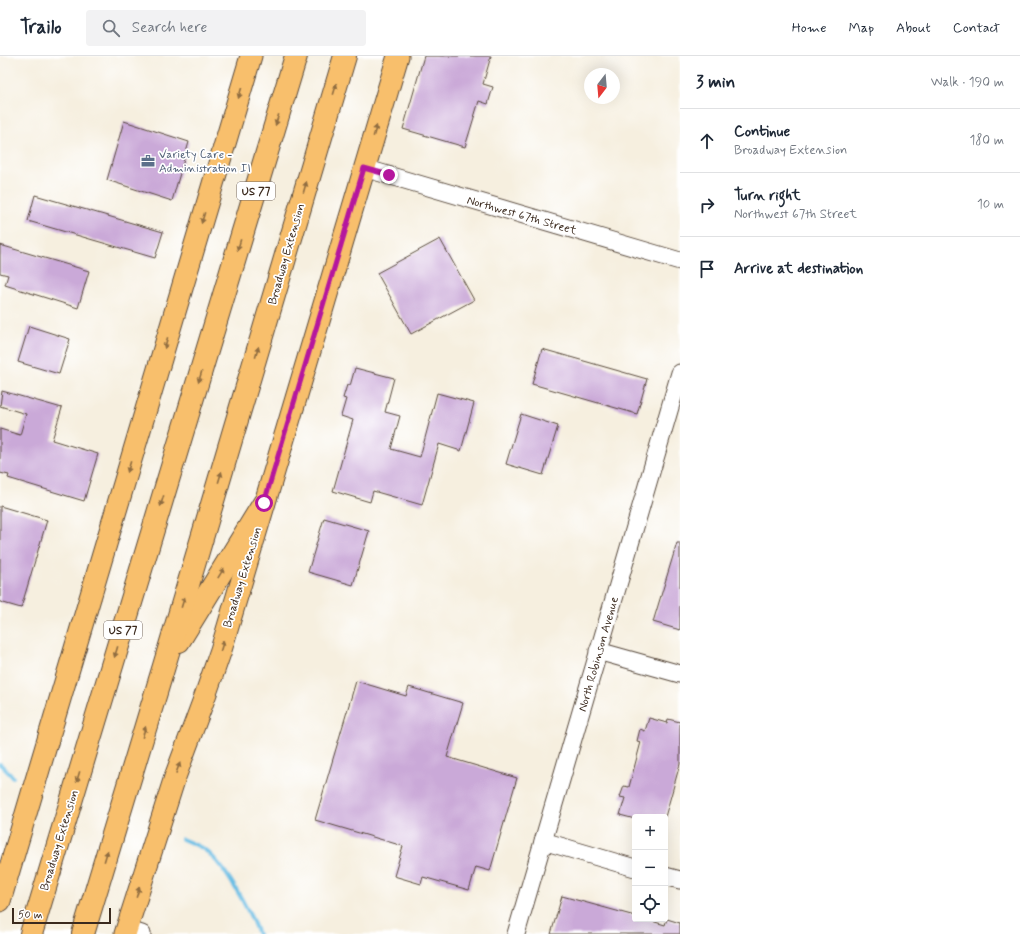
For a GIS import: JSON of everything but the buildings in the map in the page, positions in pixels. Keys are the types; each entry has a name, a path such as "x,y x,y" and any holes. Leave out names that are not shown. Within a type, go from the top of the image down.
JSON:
{"highway":[{"name":"Broadway Extension","path":"31,934 296,56"},
{"name":"Broadway Extension","path":"83,934 345,56"},
{"path":"164,666 264,503"}],"main road":[{"path":"0,901 251,56"},
{"name":"Broadway Extension","path":"131,932 174,777 204,699 220,650 398,56"}],"street":[{"name":"Northwest 67th Street","path":"364,168 680,261"},
{"name":"North Robinson Avenue","path":"516,934 680,373"},
{"path":"598,651 680,674"},
{"path":"543,841 632,867"},
{"path":"668,877 680,880"}],"waterway":[{"path":"0,764 13,777"},
{"path":"182,839 202,848 219,864 235,887 249,912 258,934"}],"place":[{"name":"Variety Care - Administration II","path":"148,161"}],"route":[{"path":"264,503 364,168 389,175"}]}
